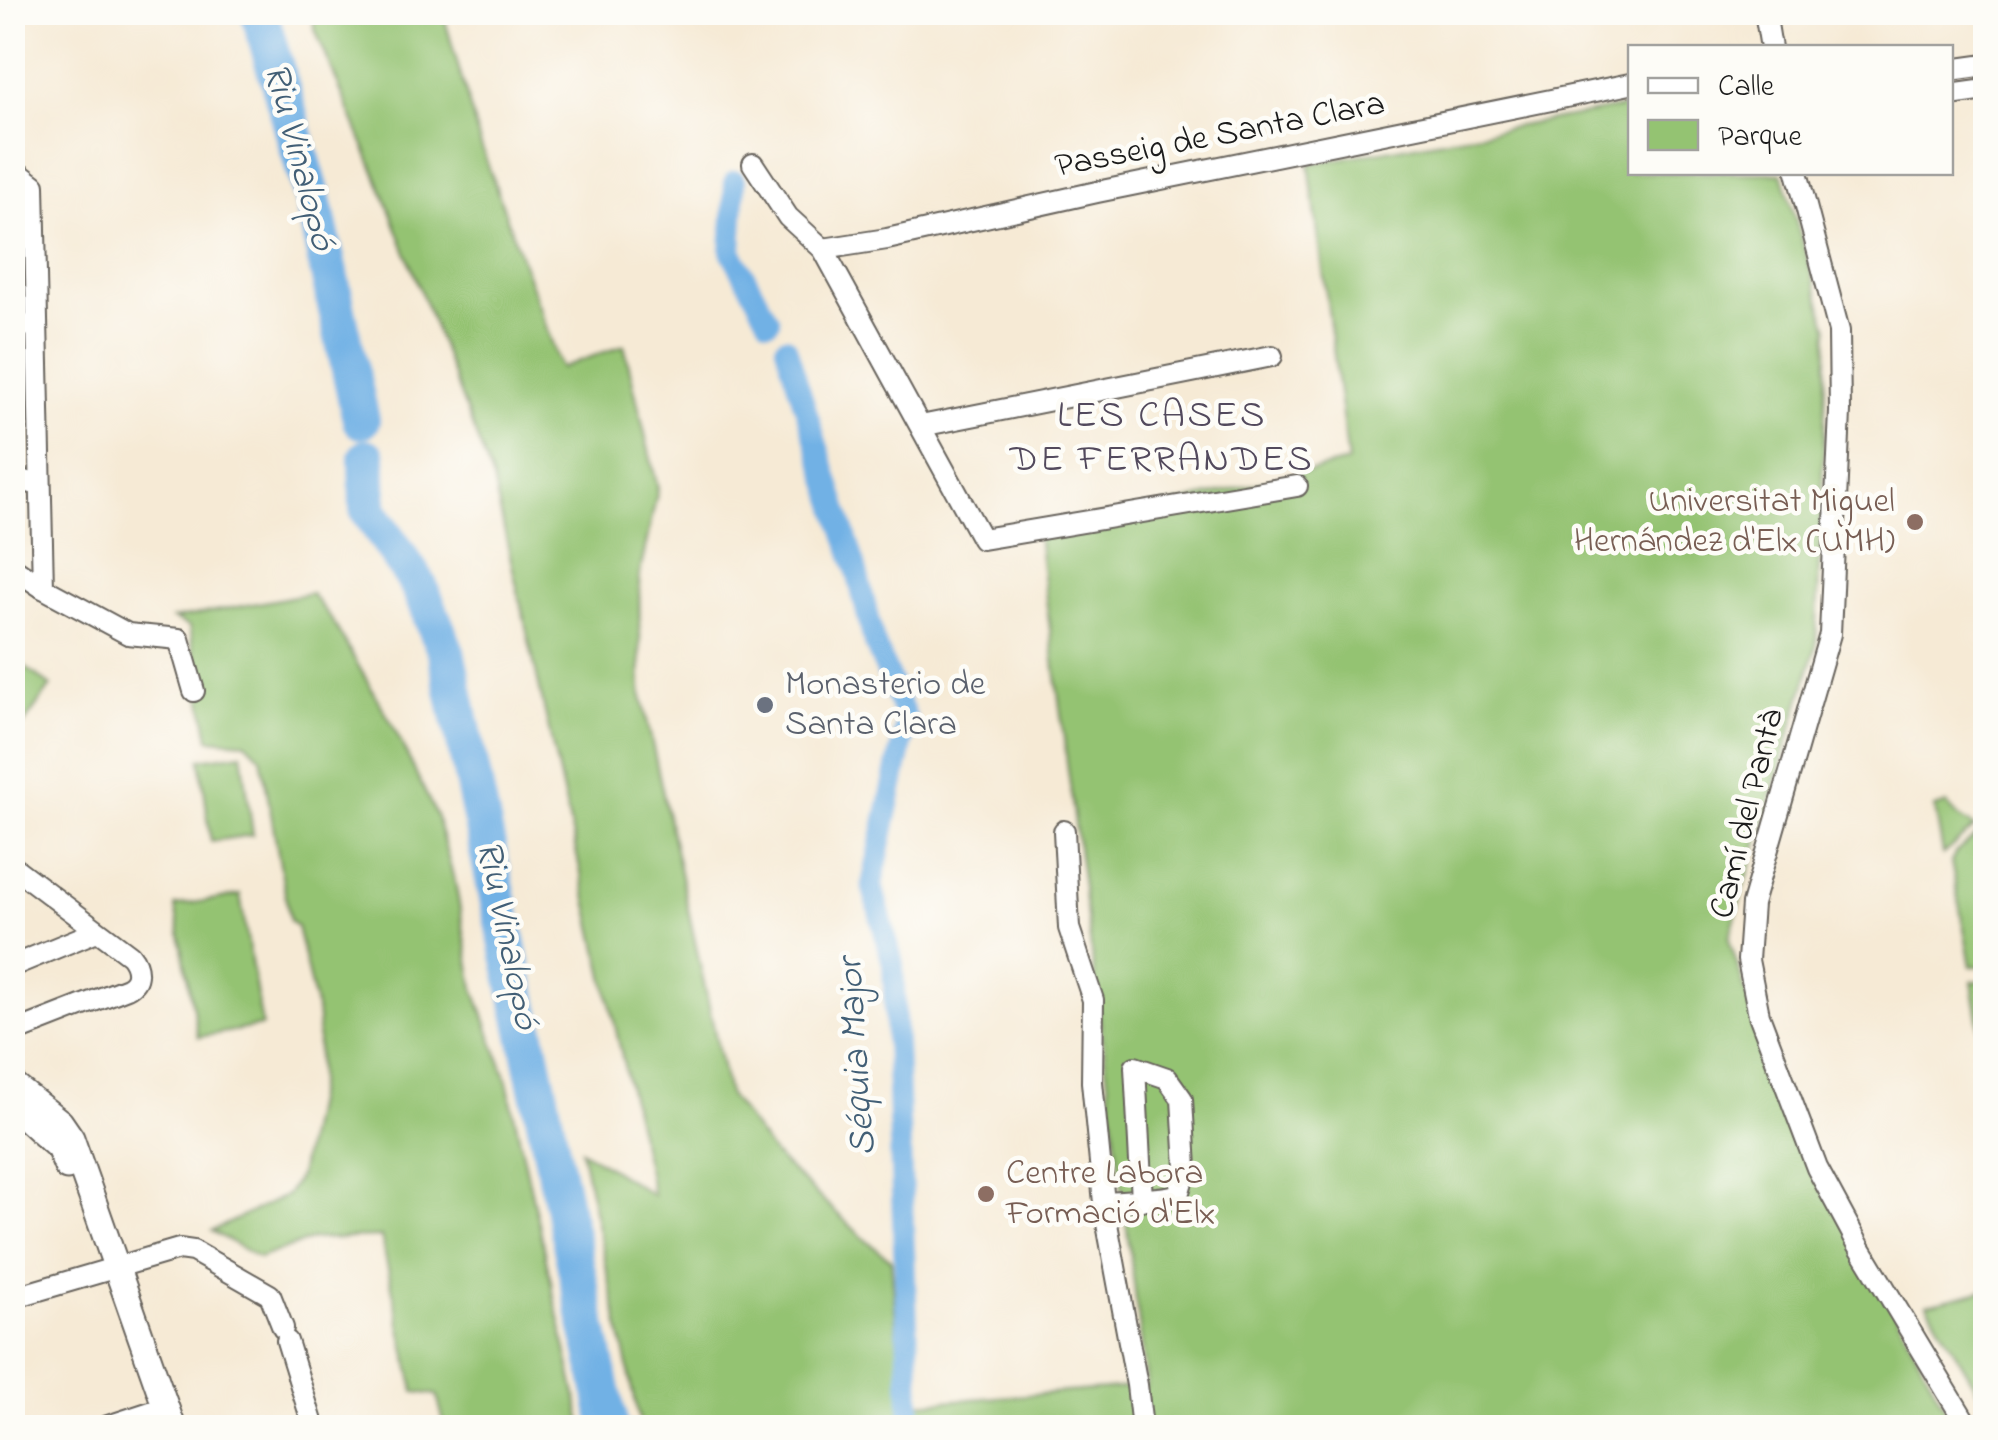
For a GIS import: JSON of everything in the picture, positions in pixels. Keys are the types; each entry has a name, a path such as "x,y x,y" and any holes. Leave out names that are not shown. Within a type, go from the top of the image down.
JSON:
{"street":[{"path":"1764,12 1770,45"},
{"path":"1953,70 1986,65"},
{"name":"Passeig de Santa Clara","path":"822,250 1628,84"},
{"path":"1953,95 1986,90"},
{"path":"752,164 788,217 822,250 982,539 1296,486"},
{"path":"12,168 34,185 42,588"},
{"name":"Camí del Pantà","path":"1798,175 1839,332 1840,412 1830,634 1752,904 1748,960 1759,1015 1817,1168 1969,1428"},
{"path":"12,326 37,325"},
{"path":"921,426 1272,356"},
{"path":"12,478 40,485"},
{"path":"12,566 42,588 128,634 179,638 194,691"},
{"path":"1064,832 1068,928 1093,1000 1092,1082 1104,1202 1142,1428"},
{"path":"12,1033 127,988 138,974 130,955 17,876"},
{"path":"12,966 97,931"},
{"path":"1104,1202 1142,1200 1178,1194 1186,1168 1182,1098 1167,1078 1135,1067 1142,1200"},
{"path":"12,1084 60,1122 162,1419 102,1428"},
{"path":"12,1104 65,1143"},
{"path":"12,1298 179,1249 193,1251 270,1294 314,1428"}],"green space":[{"path":"313,13 443,13 480,143 561,368 624,345 658,489 639,577 641,692 728,1094 775,1156 891,1260 903,1404 1147,1386 1038,536 1348,462 1309,164 1628,106 1628,175 1783,175 1828,329 1816,647 1729,939 1774,1081 1955,1427 641,1427 581,1150 653,1195 493,480 377,177 314,27"},
{"path":"311,593 333,622 391,722 436,815 456,887 474,988 506,1077 583,1427 445,1427 437,1395 415,1392 381,1237 314,1239 259,1258 212,1231 287,1195 299,1176 318,1081 318,1018 297,927 290,921 261,757 246,742 209,739 189,627 173,619"},
{"path":"13,658 51,686 13,739"},
{"path":"242,753 253,835 211,841 200,759"},
{"path":"1947,804 1975,827 1943,854 1935,808"},
{"path":"1978,834 1985,845 1985,966 1971,966 1951,862 1955,853"},
{"path":"240,895 262,1026 198,1037 175,906"},
{"path":"1986,980 1985,1060 1972,982"},
{"path":"1986,1290 1985,1402 1927,1304"}],"waterway":[{"name":"Riu Vinalopó","path":"259,12 312,195 361,420"},
{"name":"Séquia Major","path":"735,181 731,251 769,321"},
{"name":"Séquia Major","path":"786,347 856,568 874,642 907,720 872,885 893,964 911,1428"},
{"name":"Riu Vinalopó","path":"367,458 368,509 419,586 446,652 610,1428"}],"place":[{"name":"Universitat Miguel Hernández d'Elx (UMH)","path":"1915,522"},
{"name":"Monasterio de Santa Clara","path":"765,705"},
{"name":"Centre Labora Formació d'Elx","path":"986,1194"}],"district":[{"name":"LES CASES DE FERRANDES","path":"1162,439"}]}
